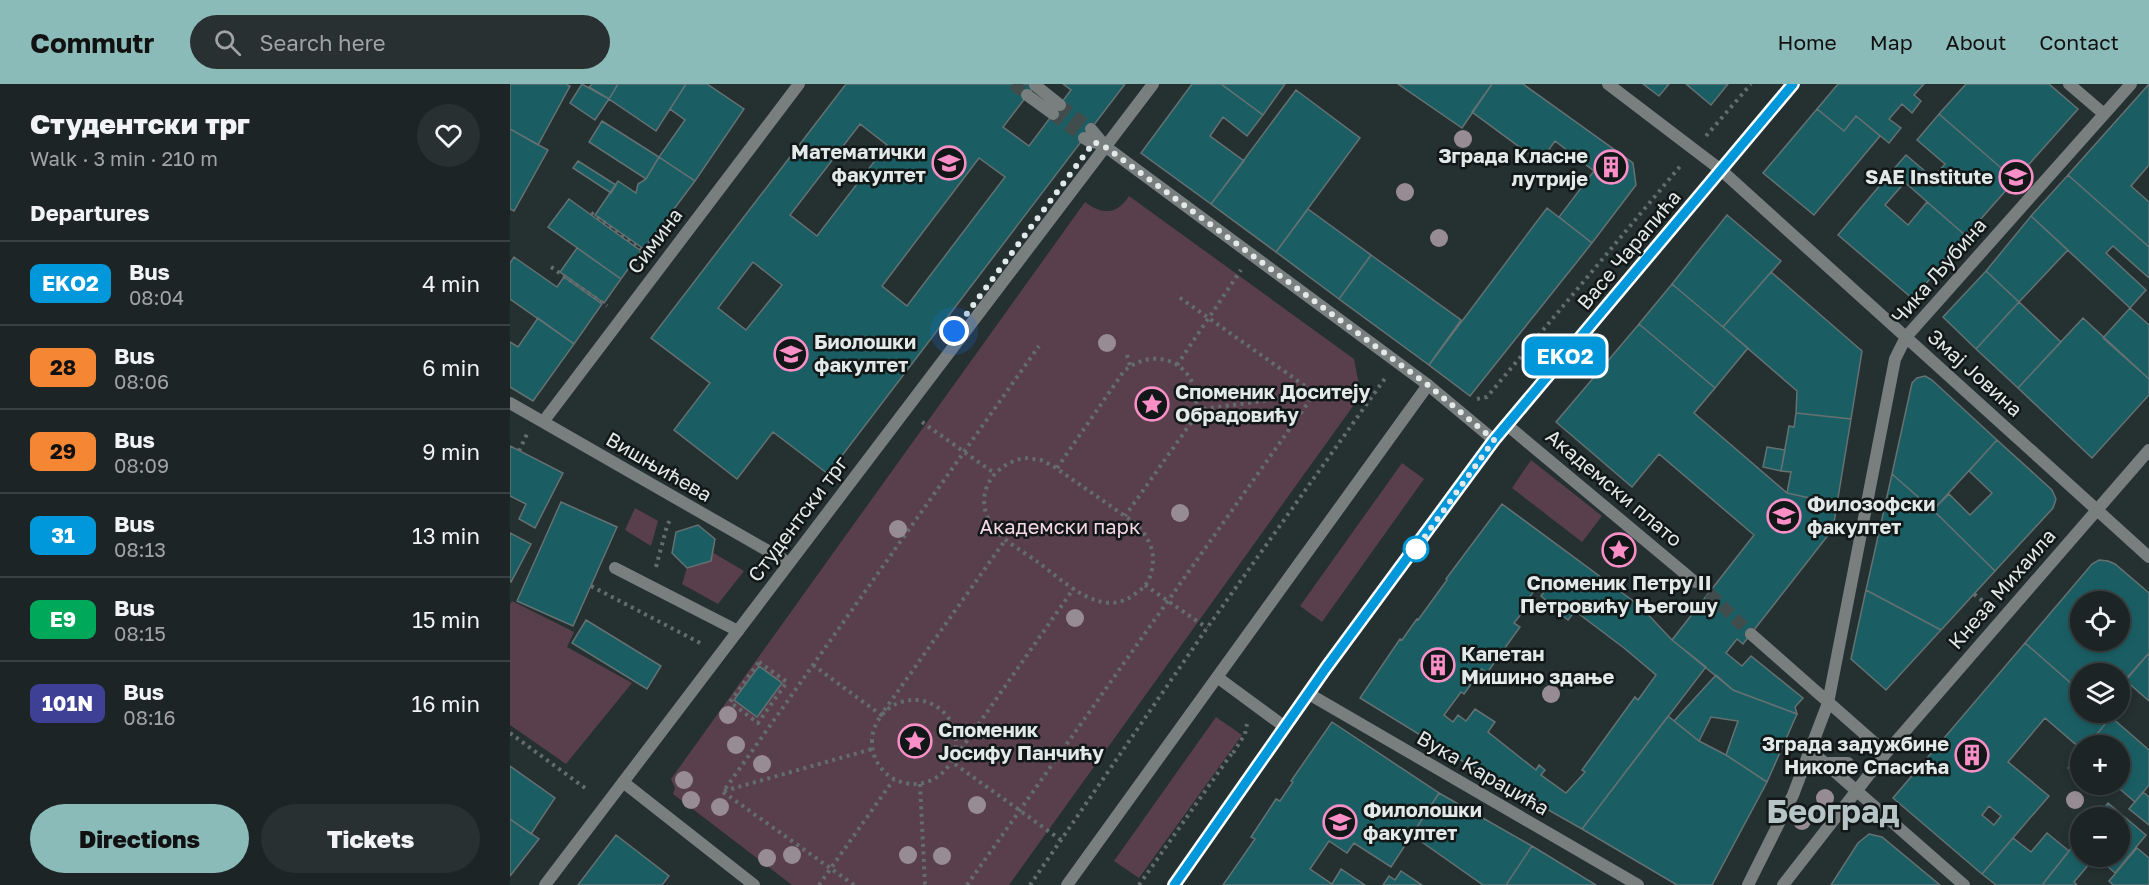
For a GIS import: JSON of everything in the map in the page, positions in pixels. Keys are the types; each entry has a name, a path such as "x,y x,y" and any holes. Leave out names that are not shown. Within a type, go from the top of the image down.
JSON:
{"street":[{"name":"Студентски трг","path":"545,885 1153,84"},
{"name":"Змај Јовина","path":"1608,84 1722,170 2149,558"},
{"name":"Васе Чарапића","path":"1494,440 1793,84"},
{"path":"2069,84 2104,114"},
{"name":"Чика Љубина","path":"1828,703 1895,358 1906,337 2131,84"},
{"name":"Симина","path":"543,422 793,86"},
{"path":"1031,90 1056,109"},
{"path":"1088,133 1428,385 1494,440 1285,727 1174,885"},
{"path":"1067,885 1428,385"},
{"name":"Вишњићева","path":"510,403 789,563"},
{"name":"Академски плато","path":"1507,425 1695,582"},
{"name":"Кнеза Михаила","path":"1783,885 1886,753 2149,450"},
{"path":"615,568 738,631"},
{"path":"1751,634 1886,753"},
{"path":"1217,677 1285,727"},
{"name":"Вука Караџића","path":"1309,694 1638,885"},
{"path":"1748,885 1794,795 1828,703"},
{"path":"1851,723 1853,737"},
{"path":"1810,750 1964,885"},
{"path":"1872,753 1886,753"},
{"path":"1826,763 1848,763"},
{"path":"1848,763 1856,790"},
{"path":"1839,774 1848,763"},
{"path":"623,782 754,885"}],"path":[{"path":"1473,400 1487,397 1751,84"},
{"path":"591,213 663,263"},
{"path":"1178,365 1252,255"},
{"path":"551,267 623,317"},
{"path":"1176,294 1316,393"},
{"path":"723,792 1040,346"},
{"path":"1126,355 1130,366"},
{"path":"1057,468 1120,376 1130,366 1146,359 1160,358 1178,365 1193,382 1197,395 1193,420 1125,516"},
{"path":"1030,885 1207,628 1396,362"},
{"path":"1196,410 1316,393"},
{"path":"967,885 1316,393"},
{"path":"926,425 994,474"},
{"path":"1025,458 1041,460 1057,468 1125,516 1144,532 1152,546 1154,561 1145,585 1131,598 1117,603 1102,603 1074,588 1006,539 997,532 985,509 986,489 994,474 1006,463 1025,458"},
{"path":"655,569 668,526"},
{"path":"1006,539 881,715 872,735 872,749 877,762 894,779 907,784 920,784 933,780 944,772 1074,588"},
{"path":"1145,585 1207,628"},
{"path":"591,586 705,645"},
{"path":"759,662 778,678 788,682 771,704 758,723 750,714 729,702 759,662"},
{"path":"813,665 881,715"},
{"path":"881,715 892,705 905,700 919,699 944,711 957,737 952,762"},
{"path":"771,704 780,711"},
{"path":"1139,885 1233,753 1245,734 1247,721"},
{"path":"510,734 585,788"},
{"path":"723,792 872,749"},
{"path":"952,762 1061,840"},
{"path":"819,885 894,779"},
{"path":"920,784 926,885"},
{"path":"723,792 854,885"}],"green space":[{"name":"Академски парк","path":"1129,196 1354,359 1361,395 1009,885 792,885 673,794 675,788 671,779 1085,202 1097,209 1109,211 1119,207"},
{"path":"1531,460 1602,516 1582,542 1512,488"},
{"path":"1402,463 1424,479 1322,622 1300,606"},
{"path":"635,508 658,521 651,546 625,530"},
{"path":"712,552 744,571 718,604 682,584 687,568 710,561"},
{"path":"512,601 574,632 567,647 632,683 566,764 510,725 510,604"},
{"path":"1216,717 1242,735 1139,878 1114,861"}],"building":[{"path":"510,84 566,84 570,86 538,145 510,129"},
{"path":"582,84 609,99 595,120 570,103"},
{"path":"592,84 618,84 609,99 589,87"},
{"path":"618,84 686,84 656,131 609,99"},
{"path":"686,84 707,84 744,109 695,181 659,157 685,120 670,109"},
{"path":"846,84 1036,84 1003,127 1029,146 1071,90 1063,84 1125,84 828,474 773,432 737,479 674,430 710,383 651,338","holes":["860,124 887,145 817,236 790,215","979,158 1005,177 907,306 882,286","753,262 782,285 746,330 718,308"]},
{"path":"1192,84 1221,84 1263,115 1247,136 1223,117 1210,136 1244,161 1211,204 1141,153"},
{"path":"1221,84 1285,84 1263,115"},
{"path":"1398,84 1492,84 1462,128"},
{"name":"Зграда Класне лутрије","path":"1492,84 1523,84 1633,163 1636,185 1592,243 1559,217 1594,171 1555,141 1540,162 1472,112"},
{"path":"1643,84 1669,84 1659,96"},
{"path":"1686,84 1728,84 1711,105"},
{"path":"1838,84 1924,84 1914,95 1921,101 1912,113 1902,104 1889,119 1901,128 1889,143 1856,116 1844,131 1817,109"},
{"path":"1966,84 2049,84 2078,109 2015,180 1939,114"},
{"path":"2149,84 2149,165 2131,186 2149,202 2149,247 2068,175"},
{"path":"1296,90 1360,138 1276,252 1211,204"},
{"path":"1817,109 1844,131 1856,116 1880,136 1814,215 1763,173"},
{"path":"1939,114 2015,180 1966,236 1892,171 1906,155 1933,178 1945,164 1917,140"},
{"path":"602,121 659,157 646,179 589,142"},
{"path":"510,129 548,150 514,211 510,209"},
{"path":"659,157 695,181 644,249 595,215 618,181 636,193 638,184 646,179"},
{"path":"578,161 616,185 611,193 573,168"},
{"path":"1892,171 1905,182 1885,205 1908,225 1927,202 1966,236 1913,299 1838,235"},
{"path":"2068,175 2149,247 2149,278 2113,246 2106,253 2146,290 2130,308 2031,216"},
{"path":"569,199 641,251 621,279 548,227"},
{"path":"1547,208 1592,243 1470,396 1429,365"},
{"path":"1308,209 1371,255 1339,299 1276,252"},
{"path":"1727,215 1781,261 1723,327 1672,284"},
{"path":"2031,216 2068,250 2019,302 1986,271"},
{"path":"577,248 621,279 604,303 560,272"},
{"path":"1371,255 1461,320 1429,365 1339,299"},
{"path":"514,257 557,287 564,277 602,304 574,344 510,299 510,263"},
{"path":"1986,271 2019,302 1976,349 1943,317"},
{"path":"1771,272 1862,351 1851,419 1796,413 1797,391 1723,327"},
{"path":"1672,284 1748,348 1715,388 1639,324"},
{"path":"2019,302 2061,342 2018,388 1976,349"},
{"path":"2130,308 2149,325 2149,379 2103,338"},
{"path":"538,318 574,344 533,401 510,387 510,342 518,347"},
{"path":"2083,318 2149,379 2149,395 2092,458 2018,388"},
{"name":"Филозофски факултет","path":"1639,324 1715,388 1694,413 1787,493 1837,504 1833,529 1743,644 1737,639 1726,653 1742,666 1751,656 1803,698 1795,707 1797,714 1733,690 1672,640 1754,535 1659,454 1632,487 1556,422"},
{"path":"1925,376 1997,440 1933,510 1892,474 1912,383 1917,378"},
{"path":"1796,413 1851,419 1837,504 1787,493 1791,472 1781,471 1789,426 1794,427"},
{"path":"1997,440 2052,490 2056,499 2053,508 1995,571 1933,510 1949,494 1970,515 1992,493 1969,471"},
{"path":"510,446 563,473 535,528 519,519 526,504 510,496"},
{"path":"1767,447 1785,450 1781,471 1763,467"},
{"path":"1892,474 1933,510 1995,571 1941,630 1866,590"},
{"path":"561,502 617,527 573,626 517,601"},
{"name":"Капетан Мишино здање","path":"1502,504 1640,606 1672,640 1706,667 1582,829 1427,741 1360,698 1400,639 1402,640 1418,620","holes":["1540,582 1546,586 1549,585 1541,596 1549,605 1568,620 1575,611 1656,675 1638,700 1635,697 1582,770 1585,772 1566,793 1541,775 1545,770 1539,765 1536,770 1488,732 1495,722 1475,709 1466,721 1458,715 1453,722 1444,715 1461,692 1464,694 1482,669 1487,673 1520,627 1514,623 1532,600 1529,598"]},
{"path":"698,525 715,539 711,561 687,568 672,553 676,532"},
{"path":"510,533 531,544 511,582 510,581"},
{"path":"2099,560 2115,564 2149,593 2149,653 2130,675 2130,663 2070,663 2070,682 2025,643 2092,564"},
{"path":"1866,590 1941,630 1886,690 1851,659"},
{"path":"586,620 661,666 647,689 572,643"},
{"name":"Зграда задужбине Николе Спасића","path":"2025,643 2070,682 2070,723 2106,723 2096,735 2070,735 2070,739 2045,718 2008,762 2049,796 1982,874 1893,798","holes":["1989,806 2001,816 1994,825 1982,815"]},
{"path":"2149,653 2149,701 2130,684 2130,674"},
{"path":"759,666 782,683 757,717 734,700"},
{"path":"1716,675 1733,690 1797,714 1767,782 1726,755 1738,721 1711,717 1699,741 1674,721"},
{"path":"1668,716 1699,741 1726,755 1767,782 1712,885 1677,885 1582,829"},
{"path":"1332,722 1439,793 1391,867 1354,843 1347,853 1329,841 1310,869 1332,884 1341,869 1365,885 1223,885 1255,839 1251,837 1276,799 1280,801 1293,782 1291,781"},
{"path":"2106,723 2118,723 2149,750 2149,785 2135,802 2127,795 2130,795 2130,735 2096,735"},
{"path":"510,766 555,798 531,834 510,819"},
{"path":"2143,792 2149,797 2149,825 2130,810"},
{"path":"1439,793 1532,846 1506,885 1483,885 1412,835"},
{"path":"510,819 539,839 510,876"},
{"path":"2130,822 2146,835 2130,855"},
{"path":"2047,833 2069,851 2042,885 1996,885 1982,874 2013,838 2031,852"},
{"path":"1869,834 1882,837 1940,885 1831,885 1858,843"},
{"path":"616,835 669,876 662,885 578,885"},
{"path":"1532,846 1596,885 1506,885"},
{"path":"2137,848 2149,858 2149,885 2113,885 2109,881 2121,867 2130,867 2130,856"},
{"path":"2070,850 2070,867 2087,867 2074,882 2077,885 2042,885"},
{"path":"2108,867 2120,867 2115,873"},
{"path":"1401,871 1422,885 1383,885 1389,876 1395,880"}],"tunnel":[{"path":"1013,84 1027,95"},
{"path":"1060,105 1091,129"},
{"path":"1053,114 1084,138"},
{"path":"1709,593 1751,634"}],"bus line":[{"name":"EKO2","path":"1174,885 1326,668 1422,541 1494,440 1793,84"}],"place":[{"name":"Математички факултет","path":"949,163"},
{"name":"Зграда Класне лутрије","path":"1611,167"},
{"name":"SAE Institute","path":"2016,177"},
{"name":"Биолошки факултет","path":"791,354"},
{"name":"Споменик Доситеју Обрадовићу","path":"1152,404"},
{"name":"Филозофски факултет","path":"1784,516"},
{"name":"Споменик Петру II Петровићу Његошу","path":"1619,550"},
{"name":"Капетан Мишино здање","path":"1438,665"},
{"name":"Споменик Јосифу Панчићу","path":"915,741"},
{"name":"Зграда задужбине Николе Спасића","path":"1972,755"},
{"name":"Филолошки факултет","path":"1340,822"}],"district":[{"name":"Београд","path":"1833,812"}],"route":[{"path":"954,331 1094,142 1104,146 1428,385 1494,440 1416,549"}]}
